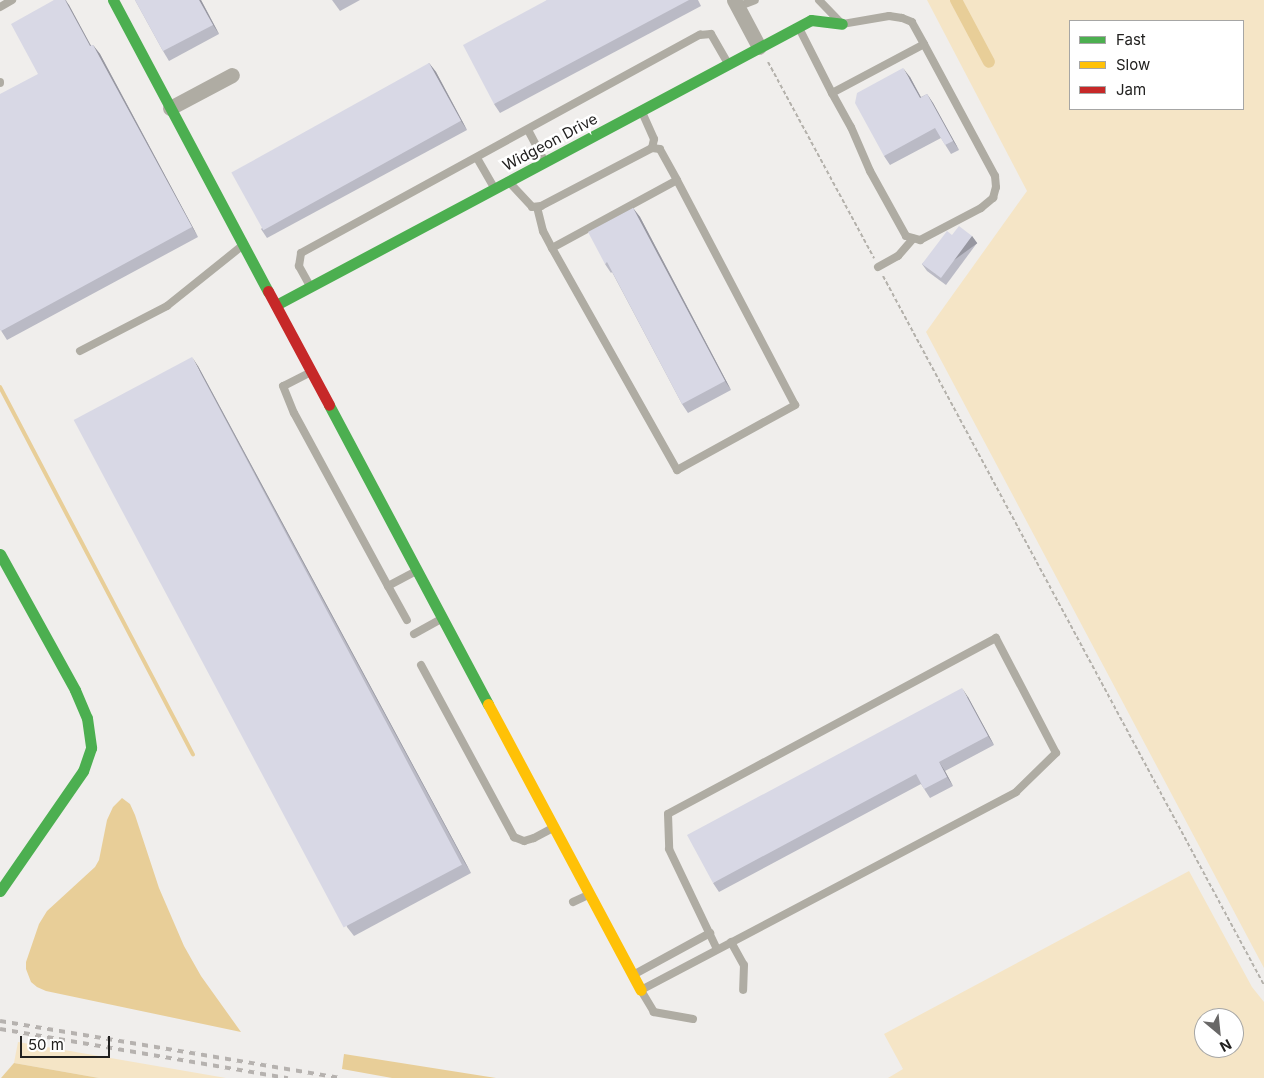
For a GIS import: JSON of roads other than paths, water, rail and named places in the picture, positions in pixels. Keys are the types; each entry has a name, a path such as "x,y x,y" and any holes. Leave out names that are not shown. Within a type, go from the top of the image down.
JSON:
{"street":[{"path":"112,0 641,990"},
{"path":"736,3 759,47"},
{"name":"Widgeon Drive","path":"276,306 798,26 811,20 842,24"},
{"path":"170,108 232,75"},
{"path":"0,554 75,690 87,718 91,748 83,771 0,891"}],"lane":[{"path":"0,7 12,0"},
{"path":"736,3 755,0"},
{"path":"798,26 906,236 920,240 981,208 993,198 996,187 995,176 912,22 889,16 842,24 819,0"},
{"path":"311,287 299,266 301,253 700,35 712,34 728,64"},
{"path":"832,93 924,44"},
{"path":"641,110 654,139 652,148"},
{"path":"528,130 545,162"},
{"path":"508,181 532,207 537,207 652,148 660,149 795,405 677,470 552,248 543,231 537,207"},
{"path":"478,158 495,188"},
{"path":"552,248 677,180"},
{"path":"878,267 898,256 913,239"},
{"path":"80,351 168,306 244,244"},
{"path":"312,372 283,386 294,413 406,620"},
{"path":"388,586 418,570"},
{"path":"414,634 443,618"},
{"path":"693,1019 654,1012 641,990 1016,792 1056,753 996,638 668,814 669,849 718,949"},
{"path":"421,665 514,837 524,841 534,838 554,827"},
{"path":"573,902 590,894"},
{"path":"634,975 710,933"},
{"path":"731,942 744,965 743,990"}],"waterway":[{"path":"956,0 989,62"},
{"path":"0,387 193,754"}],"railway":[{"path":"0,1021 340,1078"},
{"path":"0,1029 288,1078"}]}
